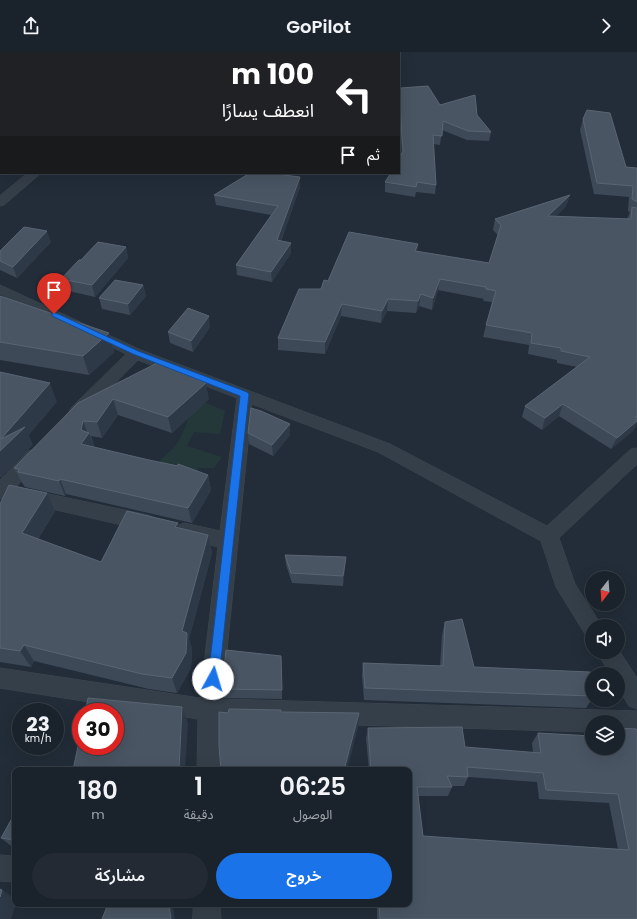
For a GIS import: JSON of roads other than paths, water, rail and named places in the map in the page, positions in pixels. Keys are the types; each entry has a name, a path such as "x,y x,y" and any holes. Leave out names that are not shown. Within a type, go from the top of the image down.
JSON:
{"street":[{"path":"0,202 34,174"},
{"path":"0,289 136,352 384,448 549,536 566,587 587,619"},
{"path":"69,420 136,352"},
{"path":"209,767 210,710 245,394"},
{"path":"0,491 47,443"},
{"path":"549,536 637,454"},
{"path":"0,491 228,541"},
{"path":"612,659 637,698"},
{"path":"0,678 210,710 637,722"},
{"path":"0,868 12,869"},
{"path":"207,907 207,919"}]}
